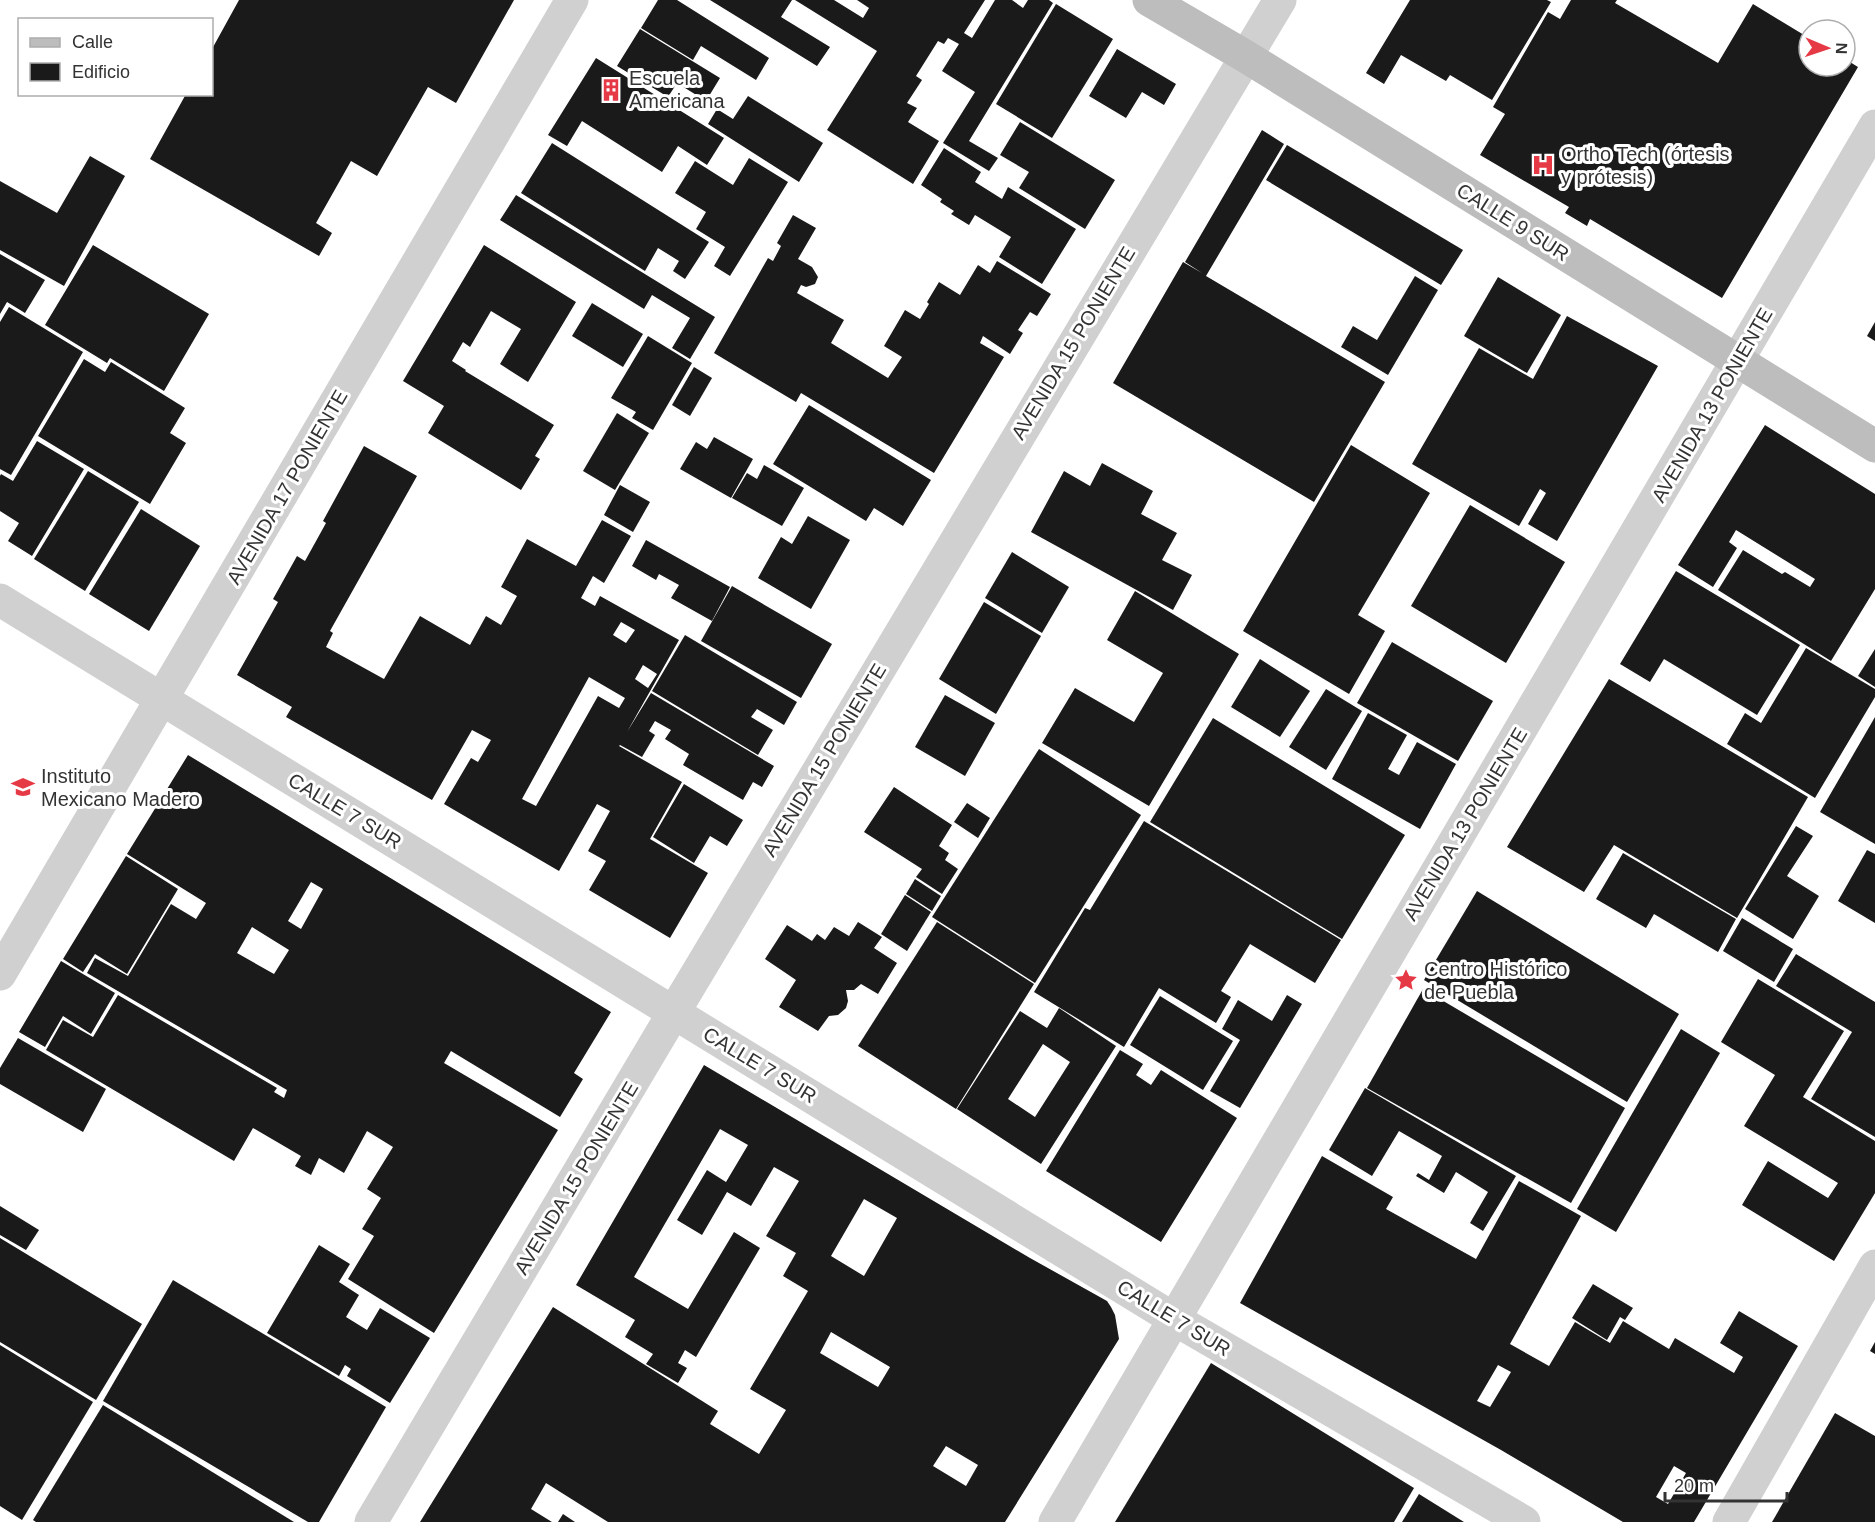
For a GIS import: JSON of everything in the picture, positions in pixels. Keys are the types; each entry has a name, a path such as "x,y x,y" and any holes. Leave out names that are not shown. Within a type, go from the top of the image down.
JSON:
{"street":[{"name":"AVENIDA 17 PONIENTE","path":"0,974 572,0"},
{"name":"CALLE 9 SUR","path":"1149,0 1245,56 1875,446"},
{"name":"AVENIDA 15 PONIENTE","path":"371,1522 1280,0"},
{"name":"AVENIDA 13 PONIENTE","path":"1055,1522 1875,126"},
{"name":"CALLE 7 SUR","path":"0,600 1174,1319 1524,1522"},
{"path":"1729,1522 1875,1266"}],"building":[{"path":"239,0 514,0 456,103 428,87 377,176 351,161 316,223 332,233 319,256 150,159 185,96 213,96 213,47"},
{"path":"658,0 677,0 769,58 756,80 701,46 693,60 641,28"},
{"path":"710,0 792,0 781,17 830,47 817,66"},
{"path":"795,0 834,0 863,18 869,8 857,0 985,0 964,33 972,38 995,0 1012,0 1023,8 1028,0 1049,0 1053,3 969,141 998,158 989,171 943,143 975,92 942,71 959,44 948,38 944,44 938,41 916,76 922,80 907,103 917,108 908,122 939,141 913,184 827,130 877,51"},
{"path":"1410,0 1547,0 1551,2 1492,100 1450,75 1446,81 1401,55 1384,84 1366,73"},
{"path":"1571,0 1617,0 1615,3 1718,63 1753,4 1797,31 1797,78 1852,78 1722,298 1590,219 1587,226 1565,213 1569,207 1480,155 1505,114 1493,107 1548,12 1560,19"},
{"path":"1056,4 1113,39 1052,138 996,104"},
{"path":"640,29 720,78 706,101 677,83 668,97 617,66"},
{"path":"1117,49 1176,84 1164,105 1142,92 1126,118 1089,96"},
{"name":"Escuela Americana","path":"596,58 724,138 707,165 678,146 662,172 582,121 567,146 548,135"},
{"path":"748,96 823,143 799,182 708,124 717,109 733,119"},
{"path":"1020,122 1115,180 1085,229 1019,188 1029,172 1000,155"},
{"path":"1262,130 1284,144 1206,276 1385,382 1314,502 1113,383 1183,262 1202,273 1185,262"},
{"path":"552,143 709,242 685,279 673,271 679,261 658,248 645,271 521,193"},
{"path":"1287,145 1463,250 1441,285 1266,180"},
{"path":"944,148 981,172 975,182 1002,199 1008,187 1076,229 1042,284 999,257 1011,237 975,215 969,225 951,214 954,211 940,202 942,199 921,185"},
{"path":"90,156 125,176 64,286 0,250 0,181 57,213"},
{"path":"749,158 788,182 730,276 714,266 725,247 696,229 706,212 675,193 695,161 733,185"},
{"path":"516,195 715,317 690,359 672,348 690,318 652,295 644,309 500,220"},
{"path":"793,215 816,228 798,259 812,267 818,277 815,284 806,287 801,285 797,293 844,320 831,343 888,378 902,357 884,346 905,310 920,319 939,282 960,295 978,265 990,273 997,261 1051,294 1037,316 1030,312 1018,330 1023,333 1010,354 983,336 980,343 1004,357 934,473 801,393 796,402 714,353 768,258 773,261 781,246 777,243"},
{"path":"93,245 209,314 164,391 110,358 107,363 45,325"},
{"path":"484,245 576,302 528,382 500,364 521,329 491,311 470,347 463,342 452,361 554,425 535,456 540,459 521,490 428,433 444,406 403,381"},
{"path":"0,254 45,280 25,313 7,302 0,314"},
{"path":"1415,276 1438,290 1388,375 1341,347 1353,326 1377,340"},
{"path":"1498,277 1561,315 1527,373 1464,336"},
{"path":"592,303 643,334 623,367 572,336"},
{"path":"9,307 83,352 11,475 0,469 0,322"},
{"path":"1567,316 1658,366 1557,541 1528,524 1546,493 1540,489 1519,526 1412,464 1479,348 1533,379"},
{"path":"1875,322 1875,341 1867,336"},
{"path":"648,336 692,363 653,430 632,418 636,412 611,398"},
{"path":"84,359 105,372 111,362 185,408 170,433 186,443 150,504 38,436"},
{"path":"694,367 712,378 690,416 672,405"},
{"path":"809,405 931,480 903,526 874,508 866,521 773,464"},
{"path":"617,413 649,433 615,490 583,471"},
{"path":"1765,425 1875,494 1875,589 1831,661 1718,590 1743,550 1782,574 1785,572 1810,587 1815,579 1736,530 1729,542 1737,548 1713,587 1678,565"},
{"path":"714,437 753,459 731,498 680,469 696,442 707,449"},
{"path":"37,441 84,469 32,556 8,541 19,523 0,511 0,476 1,474 13,481"},
{"path":"1351,445 1430,493 1358,615 1385,631 1349,694 1243,631"},
{"path":"364,446 417,476 330,631 333,633 326,647 384,679 420,616 470,645 486,616 501,625 517,596 501,587 527,539 576,566 602,520 631,536 604,583 593,576 581,598 595,606 600,596 679,640 627,732 651,693 774,766 762,787 753,782 743,800 683,765 689,754 665,739 671,730 655,721 649,731 655,735 642,757 619,746 682,782 650,839 708,873 670,938 589,890 606,861 588,851 610,811 597,804 559,871 444,804 471,758 478,762 491,740 472,730 432,800 286,717 292,707 237,675 278,602 273,599 297,556 305,561 326,523 323,521","holes":["621,622 635,630 626,643 613,635","643,665 657,674 648,688 635,679","589,677 625,698 619,708 598,696 536,806 522,799"]},
{"path":"1102,463 1153,491 1141,514 1177,533 1162,560 1192,575 1173,610 1031,532 1064,471 1090,486"},
{"path":"764,465 804,488 782,526 732,498 747,473 757,479"},
{"path":"88,471 139,502 85,591 34,559"},
{"path":"620,485 650,502 633,532 604,515"},
{"path":"1470,505 1565,562 1506,663 1411,606"},
{"path":"141,509 200,546 149,631 89,594"},
{"path":"808,516 850,540 811,609 758,578 781,537 792,544"},
{"path":"646,540 730,587 712,621 671,598 679,585 659,574 656,580 632,566"},
{"path":"1012,552 1069,587 1042,633 985,598"},
{"path":"1676,571 1800,645 1757,715 1664,659 1650,682 1620,664"},
{"path":"732,586 832,644 801,698 701,641"},
{"path":"1135,591 1239,654 1149,806 1042,743 1075,688 1134,722 1163,673 1107,640"},
{"path":"984,602 1041,636 996,714 939,679"},
{"path":"685,635 797,702 784,725 757,709 751,717 773,730 758,755 652,691"},
{"path":"1392,642 1493,701 1458,761 1357,703"},
{"path":"1806,648 1875,689 1875,697 1815,798 1727,744 1745,713 1761,723"},
{"path":"1875,649 1875,687 1858,676"},
{"path":"1260,659 1310,691 1280,737 1231,707"},
{"path":"1609,679 1808,797 1737,918 1614,845 1584,892 1507,847"},
{"path":"1326,689 1362,711 1326,770 1289,747"},
{"path":"945,695 995,723 965,776 915,747"},
{"path":"1368,713 1407,735 1388,769 1399,775 1417,742 1456,764 1420,829 1332,779"},
{"path":"1875,717 1875,844 1820,812"},
{"path":"1213,718 1405,835 1342,939 1150,822"},
{"path":"1039,749 1141,815 1035,983 932,917"},
{"path":"188,755 611,1012 574,1073 583,1079 560,1117 451,1051 444,1063 558,1130 434,1333 348,1279 374,1236 362,1229 381,1198 367,1189 393,1147 367,1131 344,1173 319,1158 311,1175 295,1166 301,1156 253,1128 234,1161 46,1050 63,1020 93,1037 118,995 277,1088 274,1092 284,1098 287,1090 87,973 95,958 128,976 171,904 196,919 206,903 127,854","holes":["311,882 323,889 301,929 288,921","252,927 289,950 274,974 237,953"]},
{"path":"684,784 743,820 727,846 710,836 694,863 653,837"},
{"path":"894,787 952,825 939,846 949,853 945,860 958,869 942,894 916,877 922,869 864,832"},
{"path":"967,803 990,818 978,838 954,822"},
{"path":"1144,821 1341,940 1315,983 1250,944 1221,991 1231,997 1216,1023 1159,988 1124,1047 1034,992 1085,908 1090,910"},
{"path":"1796,826 1813,836 1787,876 1819,896 1793,939 1745,909"},
{"path":"1867,850 1875,854 1875,923 1838,901"},
{"path":"1623,853 1736,919 1718,952 1654,914 1646,928 1596,899"},
{"path":"126,856 178,889 127,974 95,954 83,972 63,959"},
{"path":"915,879 941,896 932,911 906,894"},
{"path":"1477,891 1679,1014 1627,1102 1424,980"},
{"path":"905,895 931,912 907,951 881,934"},
{"path":"1742,918 1793,949 1774,982 1723,951"},
{"path":"858,922 882,937 874,948 897,963 878,994 861,984 854,990 846,990 848,1001 846,1008 838,1015 829,1016 818,1031 779,1007 796,980 765,959 787,925 812,941 817,934 825,940 834,927 849,936"},
{"path":"937,922 1034,984 956,1109 858,1046"},
{"path":"1796,954 1875,1002 1875,1137 1811,1099 1852,1032 1776,986"},
{"path":"61,961 115,993 91,1034 63,1016 45,1047 19,1032"},
{"path":"1758,979 1844,1031 1803,1097 1875,1141 1875,1193 1834,1261 1742,1205 1768,1161 1828,1198 1838,1183 1744,1126 1775,1075 1721,1042"},
{"path":"1423,989 1625,1108 1571,1203 1367,1088"},
{"path":"1287,995 1302,1004 1240,1108 1210,1091 1240,1040 1222,1029 1238,1000 1272,1021"},
{"path":"1160,996 1233,1041 1203,1090 1130,1045"},
{"path":"1059,1008 1116,1046 1041,1164 957,1109 1020,1011 1047,1028","holes":["1043,1044 1070,1062 1035,1117 1008,1099"]},
{"path":"1681,1029 1720,1053 1616,1232 1577,1209"},
{"path":"18,1038 106,1089 83,1132 0,1084 0,1068"},
{"path":"1120,1050 1143,1064 1136,1075 1151,1085 1161,1070 1237,1118 1161,1242 1046,1171"},
{"path":"704,1065 1030,1258 1107,1301 1115,1315 1119,1339 1005,1522 608,1522 546,1483 531,1509 552,1522 420,1522 553,1307 718,1411 710,1424 759,1454 786,1410 750,1389 808,1291 783,1276 796,1253 766,1236 799,1181 774,1167 751,1206 727,1192 702,1235 677,1220 707,1170 726,1182 748,1145 720,1129 634,1277 688,1309 734,1232 760,1248 696,1357 685,1350 678,1363 687,1368 678,1383 646,1364 653,1354 625,1337 635,1320 576,1285","holes":["864,1199 897,1218 864,1276 831,1256","831,1332 890,1367 878,1387 820,1353","946,1446 978,1465 966,1486 933,1466"]},
{"path":"1365,1088 1516,1176 1483,1231 1470,1223 1488,1192 1456,1172 1444,1193 1416,1176 1418,1173 1429,1180 1442,1156 1399,1131 1372,1176 1329,1150"},
{"path":"1322,1156 1393,1197 1386,1209 1476,1259 1519,1181 1581,1216 1510,1344 1549,1366 1575,1322 1610,1343 1623,1321 1669,1349 1675,1338 1734,1373 1743,1357 1720,1343 1739,1311 1798,1346 1694,1522 1623,1522 1501,1450 1240,1303","holes":["1498,1365 1511,1372 1490,1407 1477,1401","1674,1466 1686,1473 1668,1504 1656,1497"]},
{"path":"0,1206 39,1230 26,1250 0,1235"},
{"path":"0,1238 142,1324 96,1400 0,1342"},
{"path":"319,1245 350,1264 339,1282 359,1295 346,1317 367,1330 380,1308 430,1338 390,1403 347,1376 351,1369 345,1365 339,1376 267,1333"},
{"path":"173,1280 386,1407 319,1522 308,1522 103,1401"},
{"path":"1593,1284 1633,1308 1625,1320 1620,1317 1607,1340 1572,1318"},
{"path":"1875,1342 1875,1354 1870,1351"},
{"path":"0,1345 93,1402 22,1520 0,1506"},
{"path":"1211,1363 1414,1488 1394,1522 1115,1522"},
{"path":"103,1405 294,1522 36,1522 33,1520"},
{"path":"1835,1413 1875,1436 1875,1522 1772,1522"},
{"path":"1419,1494 1464,1522 1402,1522"},
{"path":"563,1514 575,1522 558,1522"}],"place":[{"name":"Escuela Americana","path":"611,90"},
{"name":"Ortho Tech (órtesis y prótesis)","path":"1543,165"},
{"name":"Instituto Mexicano Madero","path":"23,787"},
{"name":"Centro Histórico de Puebla","path":"1406,980"}]}
